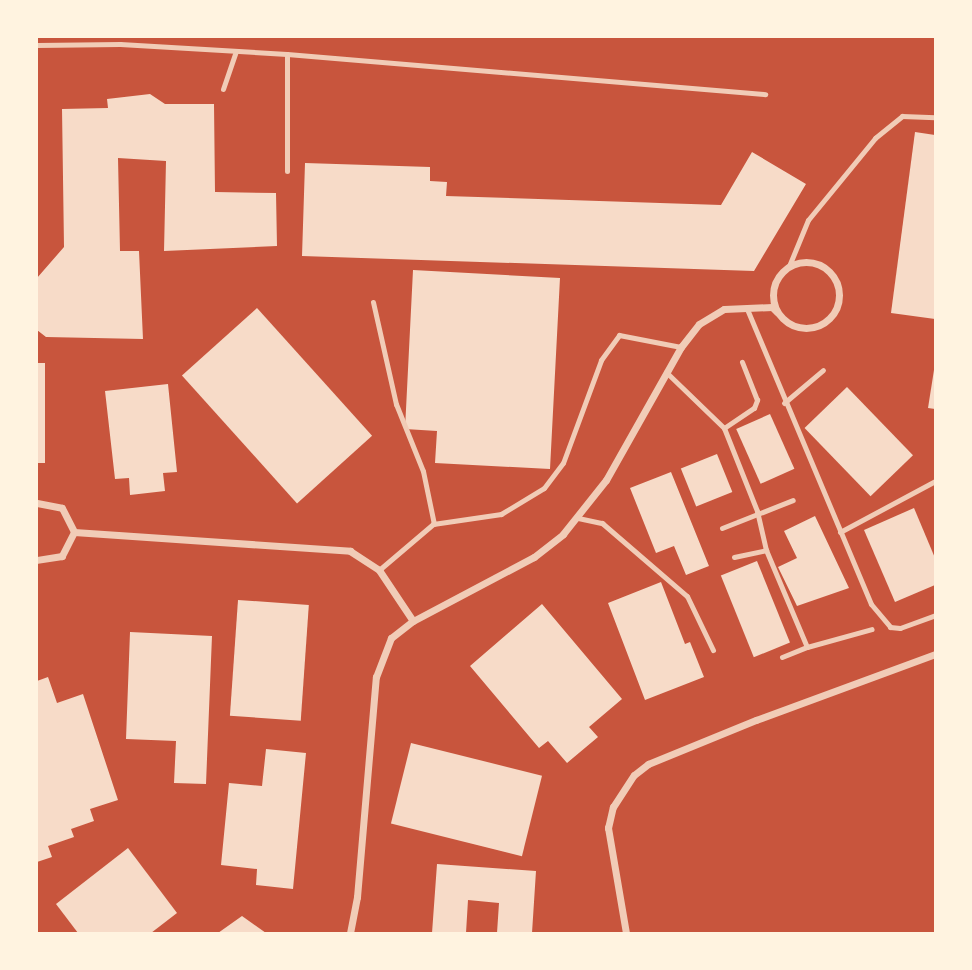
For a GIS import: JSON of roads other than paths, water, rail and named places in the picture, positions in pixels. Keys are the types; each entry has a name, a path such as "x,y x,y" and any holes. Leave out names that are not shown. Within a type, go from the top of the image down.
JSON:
{"street":[{"path":"350,933 358,897 376,677 391,638 413,621 534,557 578,518 606,480 681,347 710,314 724,309 772,307 777,312 793,326 813,328 831,317 839,298 835,278 819,264 789,266 772,292 777,312"},
{"path":"37,503 62,508 74,532"},
{"path":"74,532 333,547 350,551 379,570 413,621"},
{"path":"37,560 62,556 74,532"},
{"path":"626,933 608,828 613,807 634,775 648,764 745,724 935,654"}],"lane":[{"path":"37,45 287,54 765,94"},
{"path":"223,89 236,51"},
{"path":"287,54 287,171"},
{"path":"789,266 808,220 875,138 902,116 935,117"},
{"path":"373,302 396,404 423,471 434,524"},
{"path":"747,309 784,403 881,619 900,628 935,615"},
{"path":"379,570 434,524 501,514 544,488 563,463 601,360 619,335 681,347"},
{"path":"724,428 754,408 757,400 742,362"},
{"path":"784,403 823,370"},
{"path":"666,372 724,428 757,511 766,550 807,647"},
{"path":"840,532 935,481"},
{"path":"722,528 757,511 793,500"},
{"path":"578,518 601,523 687,596 713,650"},
{"path":"734,557 766,550"},
{"path":"782,657 807,647 872,629"}]}
